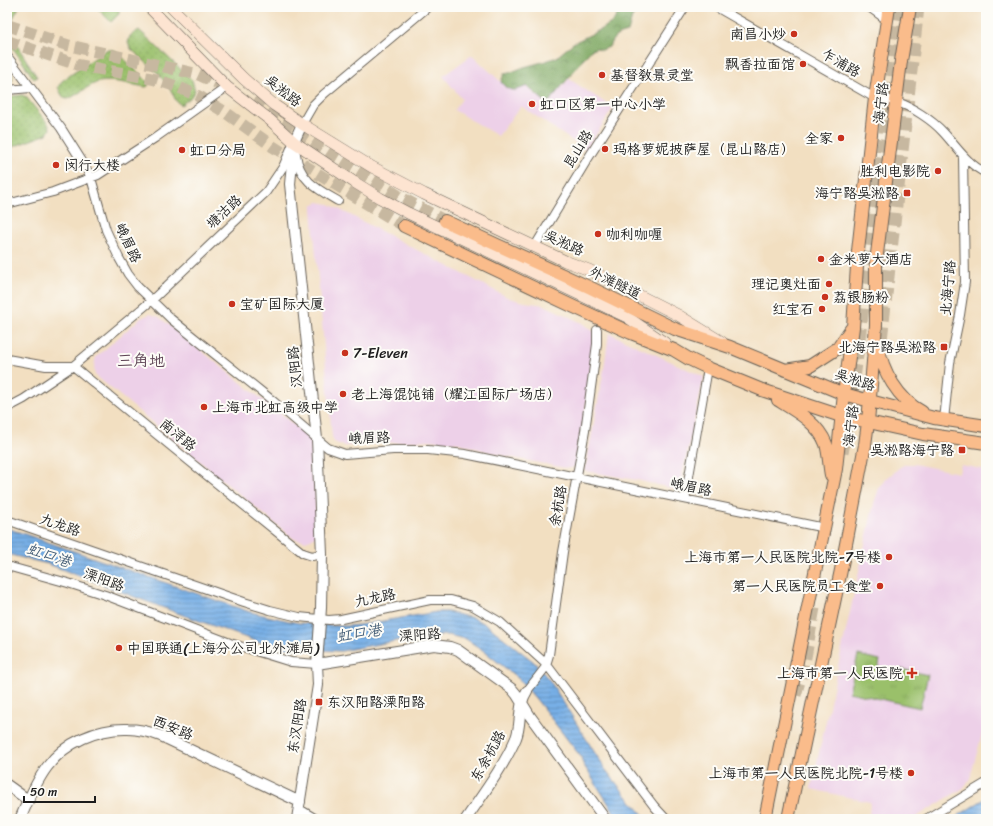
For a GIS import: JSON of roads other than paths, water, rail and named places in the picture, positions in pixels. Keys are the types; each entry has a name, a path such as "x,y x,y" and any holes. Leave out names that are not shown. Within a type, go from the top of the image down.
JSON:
{"main road":[{"path":"149,7 227,87 270,120 294,142 354,182 380,198 476,246 627,317 689,359 762,390 841,416 923,434 986,443"},
{"name":"海宁路","path":"765,819 836,469 841,416 853,327 858,251 875,98 889,7"},
{"name":"海宁路","path":"788,819 841,570 868,422 876,325 876,262 910,7"},
{"name":"吴淞路","path":"175,8 244,79 274,105 372,167 424,194 589,270 678,316 730,347 785,370 844,394 869,401 939,419 986,426"},
{"name":"外滩隧道","path":"446,221 591,288 675,329 730,347"},
{"path":"404,226 631,333 674,350"},
{"path":"876,325 880,357 889,378 906,400 917,409 939,419"},
{"path":"785,370 810,366 838,348 853,327"},
{"path":"762,390 798,413 819,432 826,444 832,494"}],"street":[{"name":"塘沽路","path":"7,408 24,399 73,366 151,301 266,192 283,167 302,124 313,105 324,94 428,7"},
{"name":"昆山路","path":"535,246 587,160 685,7"},
{"name":"乍浦路","path":"716,7 875,98 897,102 930,119 972,165 986,173"},
{"path":"869,7 887,20"},
{"name":"峨眉路","path":"7,56 62,128 81,159 91,178 106,230 118,258 138,287 171,319 273,401 328,448 345,454 394,450 446,451 485,457 825,528"},
{"path":"7,204 53,192 91,178 110,168 156,138 227,87"},
{"path":"7,90 31,88"},
{"path":"294,142 297,165 300,172 317,188 338,201"},
{"name":"汉阳路","path":"294,142 290,184 291,201 317,439 322,554 320,638"},
{"name":"北海宁路","path":"939,419 965,282 963,156"},
{"name":"余杭路","path":"535,682 545,668 549,655 563,552 585,432 597,344 597,330"},
{"path":"7,359 46,366 73,366"},
{"name":"南浔路","path":"73,366 303,553 312,556 322,554"},
{"path":"685,499 708,368"},
{"name":"九龙路","path":"7,520 244,602 320,621 341,619 430,600 451,600 463,602 482,610 500,622 530,648 654,806 666,819"},
{"name":"溧阳路","path":"7,566 105,595 230,643 291,662 317,664 419,646 442,645 454,648 512,689 605,819"},
{"name":"东汉阳路","path":"299,810 318,685 317,664 320,638"},
{"name":"东余杭路","path":"466,819 498,771 516,738 522,701 527,691 535,682"},
{"name":"西安路","path":"20,819 28,800 48,766 67,747 99,732 128,729 145,731 161,736 314,819"},
{"path":"926,819 986,784"},
{"path":"7,785 28,800"}],"water":[{"name":"虹口港","path":"7,528 250,612 298,623 345,626 359,625 437,612 448,612 473,618 487,625 534,662 550,681 605,769 647,819 620,819 583,764 581,757 519,679 484,651 466,639 448,635 422,636 341,651 291,649 258,642 48,564 7,554"},
{"path":"986,798 986,819 953,819"}],"tunnel":[{"path":"842,453 850,410 901,7"},
{"path":"879,358 918,7"},
{"path":"7,25 67,45 197,74 228,88"},
{"path":"7,41 78,65 154,79 178,87 200,97 225,112 272,146 404,226"},
{"path":"253,101 329,152 402,198 445,221"},
{"path":"795,695 803,668 814,608"}],"place":[{"name":"南昌小炒","path":"794,34"},
{"name":"飘香拉面馆","path":"803,64"},
{"name":"基督教景灵堂","path":"602,75"},
{"name":"虹口区第一中心小学","path":"532,104"},
{"name":"全家","path":"841,138"},
{"name":"玛格萝妮披萨屋（昆山路店）","path":"605,149"},
{"name":"虹口分局","path":"182,150"},
{"name":"闵行大楼","path":"56,165"},
{"name":"胜利电影院","path":"938,171"},
{"name":"海宁路吴淞路","path":"907,193"},
{"name":"咖利咖喱","path":"598,234"},
{"name":"金米萝大酒店","path":"821,259"},
{"name":"理记奥灶面","path":"829,284"},
{"name":"荔银肠粉","path":"825,297"},
{"name":"宝矿国际大厦","path":"232,304"},
{"name":"红宝石","path":"822,309"},
{"name":"北海宁路吴淞路","path":"944,347"},
{"name":"7-Eleven","path":"345,353"},
{"name":"老上海馄饨铺（耀江国际广场店）","path":"343,394"},
{"name":"上海市北虹高级中学","path":"204,407"},
{"name":"吴淞路海宁路","path":"962,450"},
{"name":"上海市第一人民医院北院-7号楼","path":"889,557"},
{"name":"第一人民医院员工食堂","path":"880,586"},
{"name":"中国联通(上海分公司北外滩局)","path":"119,648"},
{"name":"上海市第一人民医院","path":"912,673"},
{"name":"东汉阳路溧阳路","path":"319,702"},
{"name":"上海市第一人民医院北院-1号楼","path":"911,773"}],"district":[{"name":"三角地","path":"141,360"}]}
